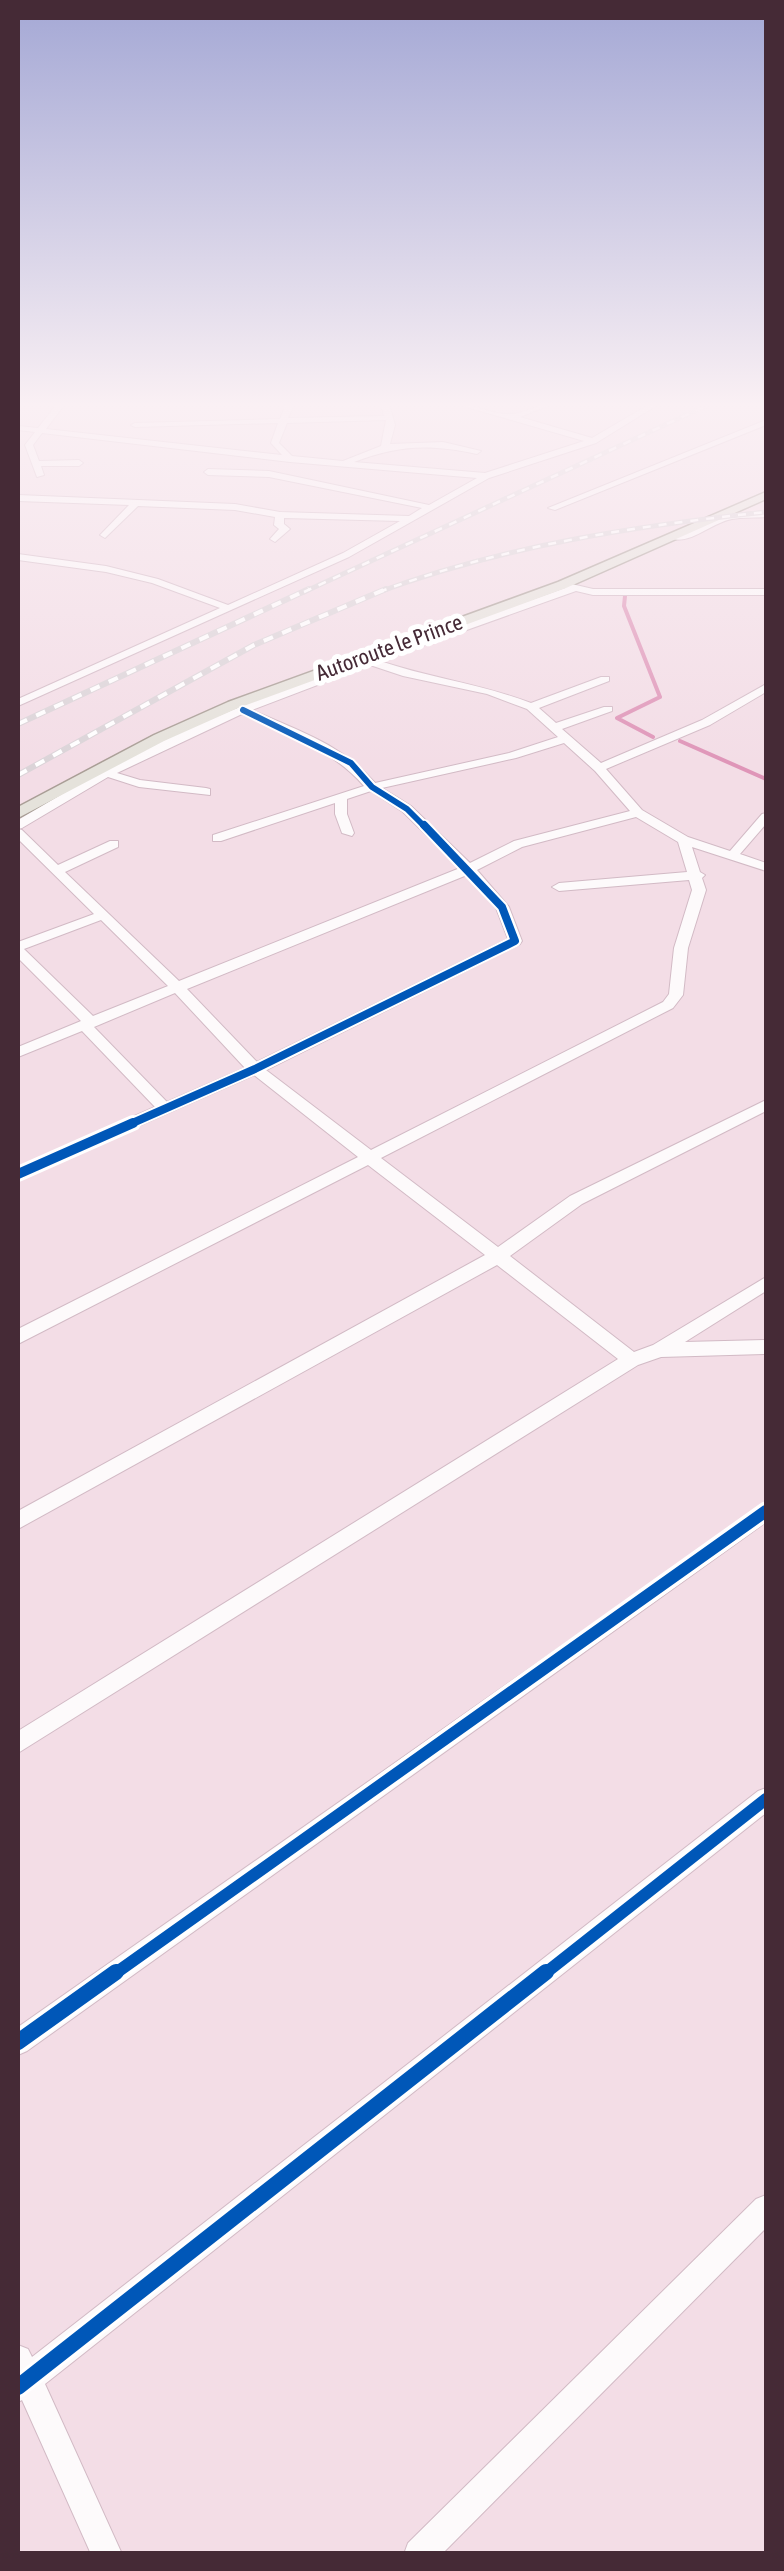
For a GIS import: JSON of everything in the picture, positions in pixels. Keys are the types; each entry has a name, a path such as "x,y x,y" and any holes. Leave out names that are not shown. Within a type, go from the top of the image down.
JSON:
{"main road":[{"name":"Autoroute le Prince","path":"18,798 156,727 264,681 603,558 678,524"},
{"name":"Autoroute le Prince","path":"18,813 129,753 233,705 568,587 702,524"}],"street":[{"path":"104,534 114,524"},
{"path":"275,539 285,528 280,524"},
{"path":"18,704 346,555 397,524"},
{"path":"672,538 682,538 713,524"},
{"path":"18,557 122,573 228,608"},
{"path":"18,824 106,773 243,710 568,587 766,592"},
{"path":"370,661 407,674 500,694 531,708 599,768 638,812 684,840 766,867"},
{"path":"531,708 605,679"},
{"path":"599,768 749,700 766,687"},
{"path":"749,700 766,707"},
{"path":"554,728 608,709"},
{"path":"18,1174 255,1069 515,941 502,907 407,808 372,787 351,763 324,746 243,710"},
{"path":"217,838 372,787 512,756 565,738"},
{"path":"106,773 139,783 206,792"},
{"path":"341,797 341,814 348,833"},
{"path":"18,1052 469,869 518,844 638,812"},
{"path":"732,856 766,817"},
{"path":"18,833 177,987 255,1069 632,1360"},
{"path":"18,1337 668,1005 676,995 681,948 699,890 698,875 684,840"},
{"path":"56,871 114,844"},
{"path":"559,887 698,875"},
{"path":"100,916 18,949 165,1109"},
{"path":"18,1521 498,1256 576,1200 766,1105"},
{"path":"18,1743 632,1360 660,1350 766,1283"},
{"path":"660,1350 766,1346"},
{"path":"18,2042 766,1511"},
{"path":"107,2554 21,2376 766,1799"},
{"path":"419,2554 766,2209"}],"waterway":[{"path":"625,596 624,606 660,697 617,718 653,737"},
{"path":"680,741 766,779"}],"railway":[{"path":"304,592 451,524"},
{"path":"379,592 521,550 668,524"},
{"path":"18,724 309,589"},
{"path":"18,775 254,645 386,589"}],"cycle path":[{"path":"18,1174 255,1069 515,941 502,907 407,809 372,787 351,763 325,747 243,710"},
{"path":"18,2042 766,1511"},
{"path":"18,2387 766,1799"}]}
